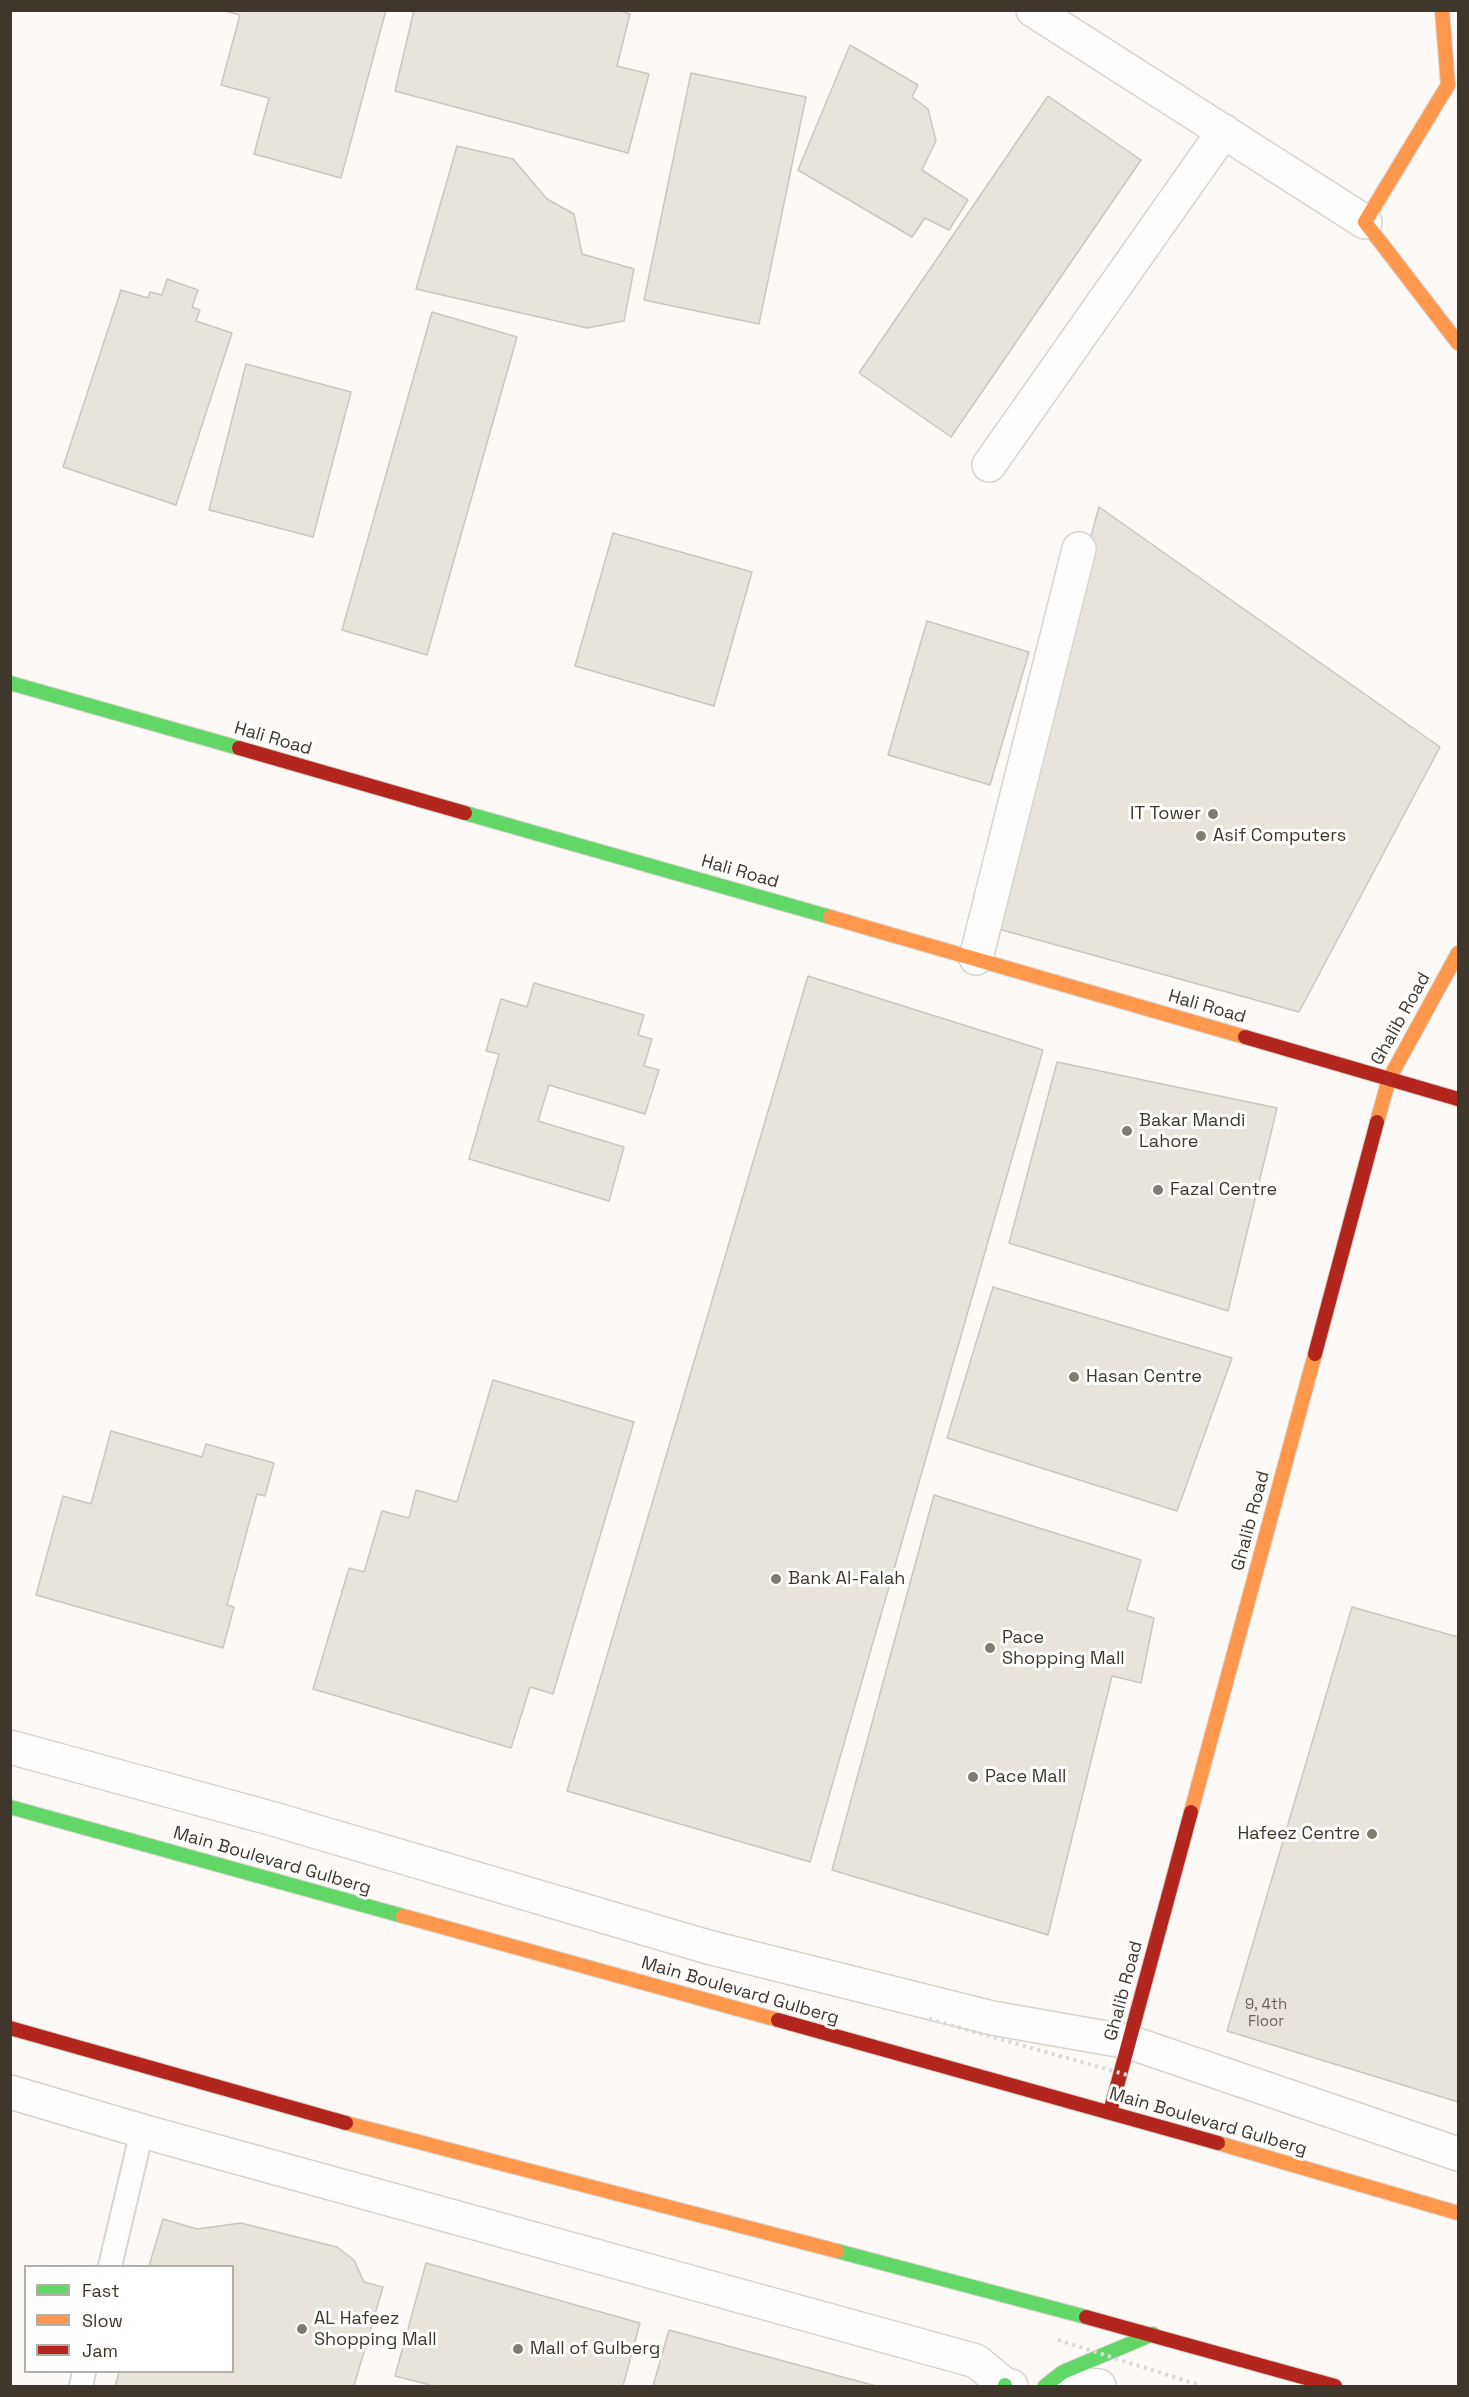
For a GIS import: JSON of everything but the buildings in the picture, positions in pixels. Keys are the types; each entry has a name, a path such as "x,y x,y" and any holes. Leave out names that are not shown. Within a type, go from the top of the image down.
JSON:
{"street":[{"path":"1032,10 1365,222 1458,343"},
{"path":"1365,222 1448,85 1442,10"},
{"path":"989,465 1224,131"},
{"path":"976,958 1080,549"},
{"name":"Hali Road","path":"10,683 976,958 1458,1099"},
{"name":"Ghalib Road","path":"1110,2112 1389,1079 1458,953"},
{"path":"10,1747 270,1818 708,1947 992,2018 1129,2042 1458,2154"},
{"name":"Main Boulevard Gulberg","path":"10,1807 1110,2112 1458,2213"},
{"path":"10,2028 178,2078 1153,2334 1335,2386"},
{"path":"10,2092 142,2131 976,2361 1007,2386"},
{"path":"1045,2386 1063,2372 1153,2334"},
{"path":"1066,2386 1075,2384 1099,2386"}],"lane":[{"path":"110,2265 142,2131"}],"path":[{"path":"929,2019 1131,2076"},
{"path":"1059,2340 1202,2386"}],"traffic: fast":[{"path":"10,683 239,748"},
{"path":"465,813 830,917"},
{"path":"10,1807 403,1916"},
{"path":"837,2251 1086,2317"},
{"path":"1045,2386 1063,2372 1153,2334"}],"traffic: slow":[{"path":"1442,10 1448,85 1365,222 1458,343"},
{"path":"830,917 1245,1037"},
{"path":"1377,1122 1389,1079 1458,953"},
{"path":"1191,1812 1315,1354"},
{"path":"403,1916 778,2020"},
{"path":"346,2123 837,2251"},
{"path":"1218,2143 1458,2213"}],"traffic: jam":[{"path":"239,748 465,813"},
{"path":"1245,1037 1458,1099"},
{"path":"1315,1354 1377,1122"},
{"path":"1110,2112 1191,1812"},
{"path":"778,2020 1218,2143"},
{"path":"10,2028 346,2123"},
{"path":"1086,2317 1335,2386"}],"place":[{"name":"IT Tower","path":"1213,814"},
{"name":"Asif Computers","path":"1201,836"},
{"name":"Bakar Mandi Lahore","path":"1127,1131"},
{"name":"Fazal Centre","path":"1158,1190"},
{"name":"Hasan Centre","path":"1074,1377"},
{"name":"Bank Al-Falah","path":"776,1579"},
{"name":"Pace Shopping Mall","path":"990,1648"},
{"name":"Pace Mall","path":"973,1777"},
{"name":"Hafeez Centre","path":"1372,1834"},
{"name":"AL Hafeez Shopping Mall","path":"302,2329"},
{"name":"Mall of Gulberg","path":"518,2349"}]}
